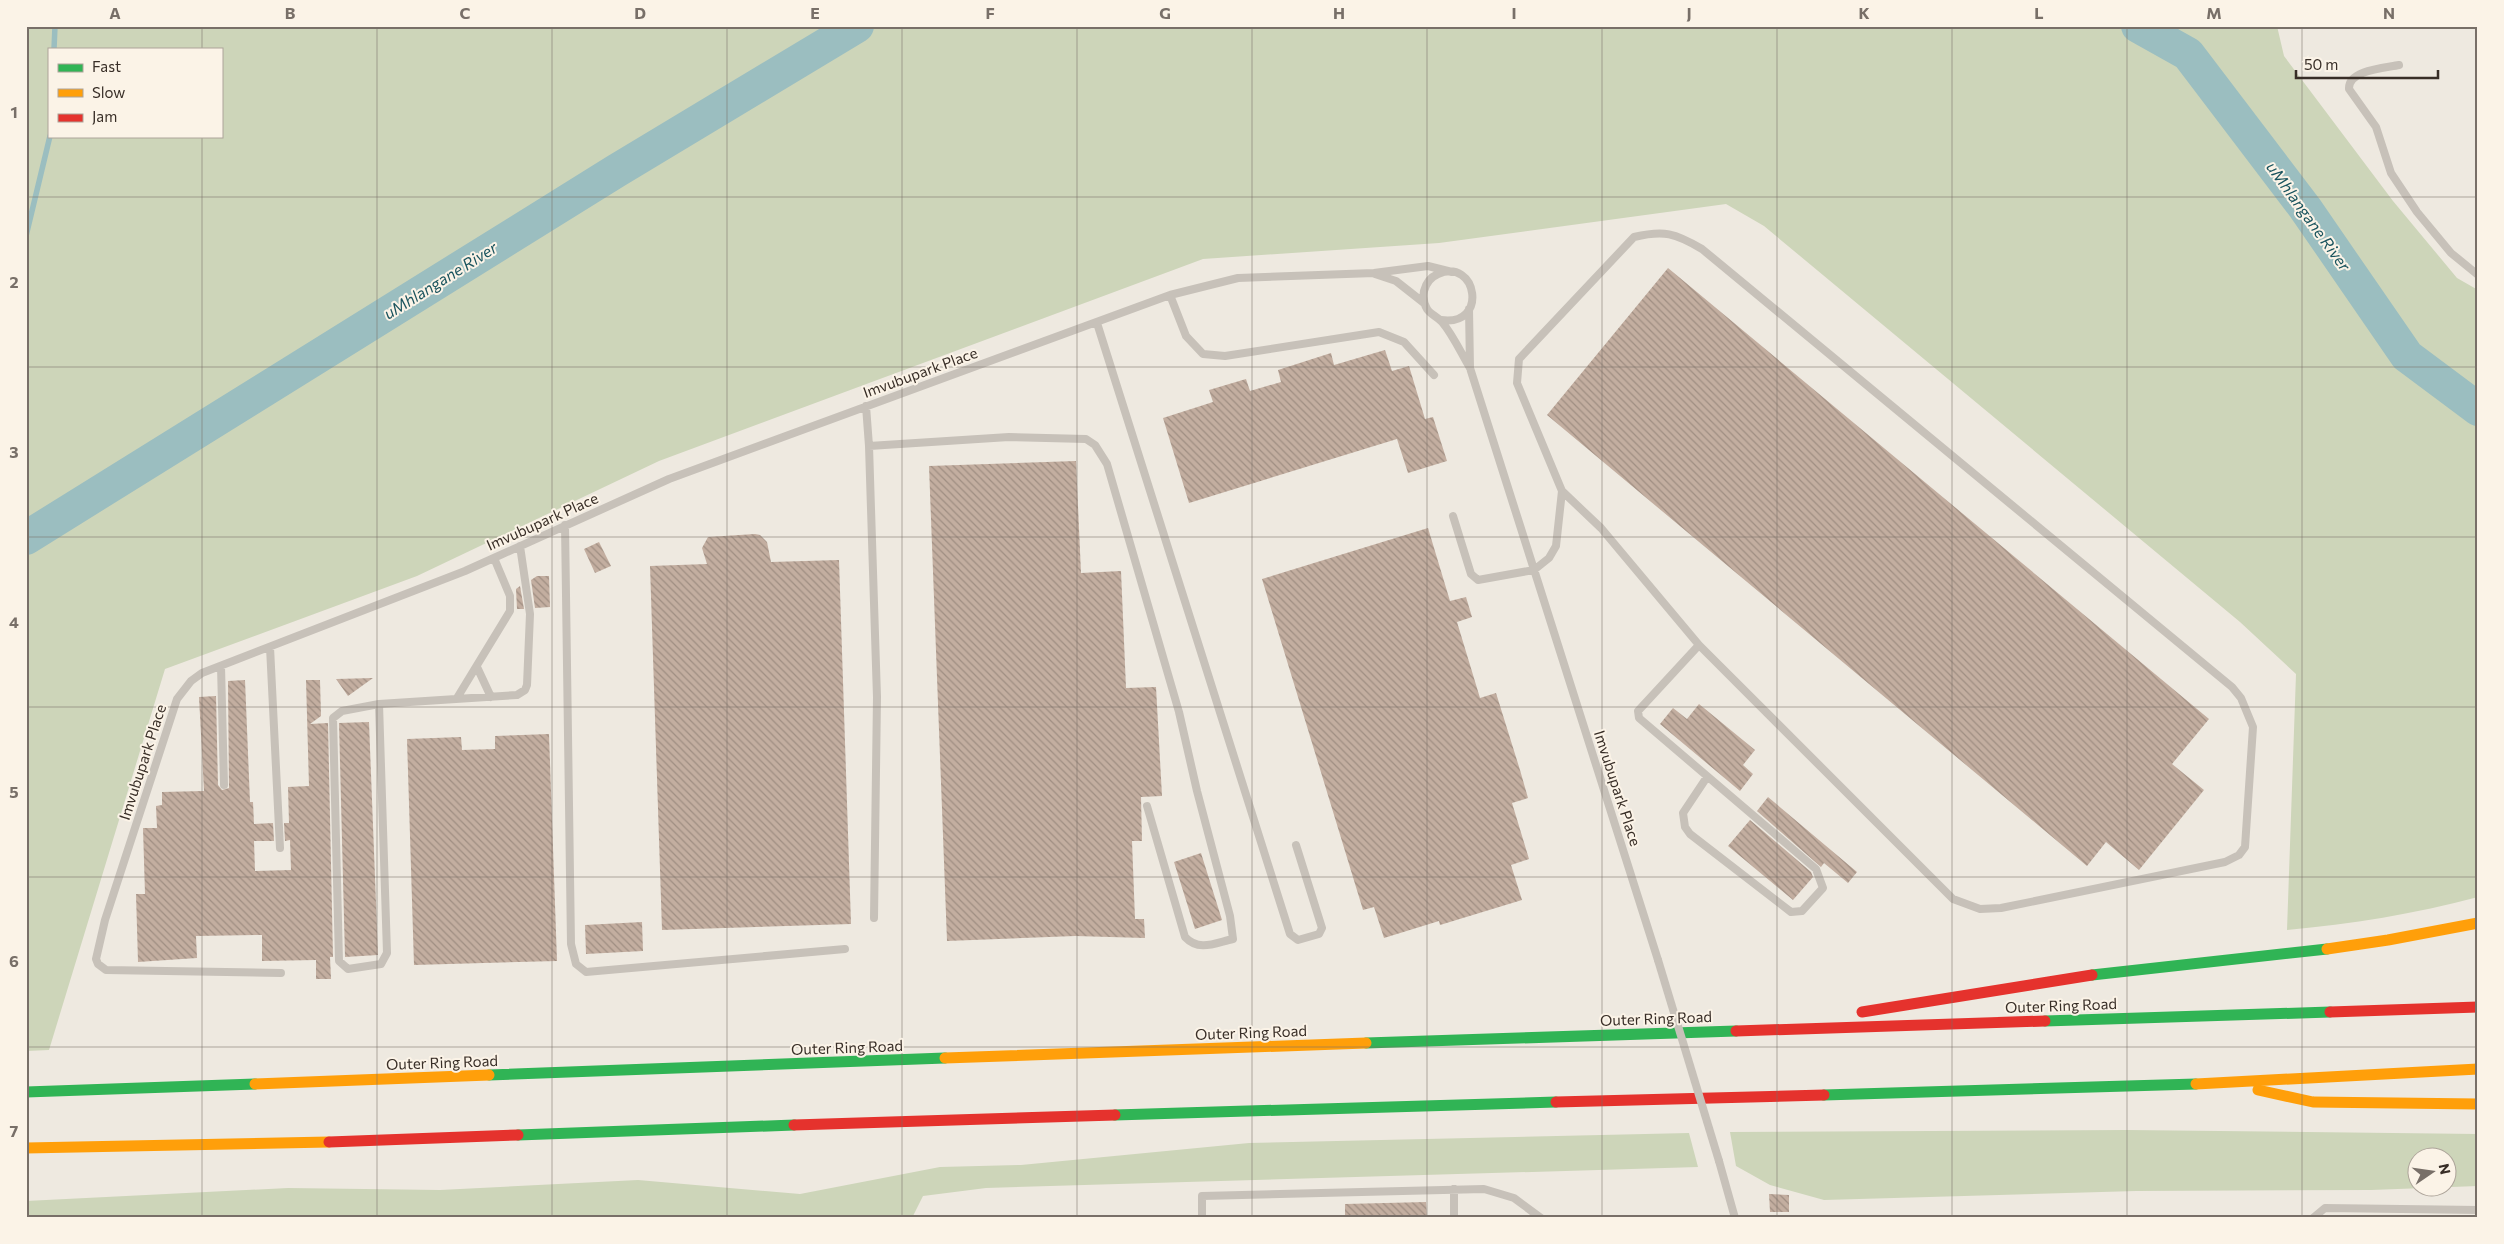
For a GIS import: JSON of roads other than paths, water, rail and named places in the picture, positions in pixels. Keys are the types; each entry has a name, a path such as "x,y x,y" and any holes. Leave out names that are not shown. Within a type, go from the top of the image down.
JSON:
{"highway":[{"path":"1852,1013 2115,972 2346,948 2432,934 2478,923"},
{"name":"Outer Ring Road","path":"26,1092 1744,1030 2478,1007"},
{"path":"1744,1030 1832,1016"},
{"path":"26,1148 270,1144 902,1120 2232,1083 2478,1069"},
{"path":"2232,1083 2312,1102 2478,1104"}],"lane":[{"path":"2399,65 2358,75 2350,83 2349,89 2376,127 2391,173 2417,212 2451,253 2478,275"},
{"path":"1651,233 1667,233 1680,236 1702,249 2232,687 2241,698 2253,727 2246,846 2239,855 2225,862 2001,908 1980,909 1966,905 1953,899 1699,645 1601,528 1562,491 1517,383 1517,367 1520,360 1634,238 1651,233"},
{"name":"Imvubupark Place","path":"281,973 106,970 98,964 96,959 105,920 177,699 196,677 418,590 669,479 1170,295 1238,278 1374,273 1428,266 1452,272 1466,279 1473,293 1469,309 1470,368"},
{"path":"1424,302 1425,286 1429,280 1436,274 1452,272"},
{"name":"Imvubupark Place","path":"1374,273 1396,281 1424,302 1428,310 1441,320 1470,368 1658,960 1719,1161 1734,1218"},
{"path":"1170,295 1186,336 1203,354 1225,356 1379,332 1404,342 1434,375"},
{"path":"1441,320 1457,319 1469,309"},
{"path":"1097,323 1290,934 1298,940 1319,934 1322,928 1296,845"},
{"path":"866,406 877,697 874,918"},
{"path":"869,446 1009,437 1086,439 1102,453 1142,581 1179,712 1230,916 1233,939 1200,947 1190,943 1184,936 1147,806"},
{"path":"1453,516 1471,574 1474,578 1482,580 1534,570 1549,558 1556,546 1562,491"},
{"path":"565,525 570,944 576,964 586,972 845,949"},
{"path":"379,704 387,953 381,964 348,969 339,961 333,718 342,711 379,704 517,695 524,690 527,685 530,614 520,546"},
{"path":"457,698 510,611 510,596 494,558"},
{"path":"1699,645 1638,711 1641,722 1707,777 1816,869 1823,888 1802,911 1790,912 1690,834 1685,827 1683,813 1707,777"},
{"path":"270,647 280,848"},
{"path":"221,666 224,785"},
{"path":"477,667 491,697"},
{"path":"1454,1189 1454,1218"},
{"path":"1202,1218 1202,1196 1454,1189 1484,1189 1514,1198 1541,1218"},
{"path":"2313,1218 2325,1208 2478,1210"}],"waterway":[{"path":"54,48 55,26"},
{"name":"uMhlangane River","path":"26,538 616,171 857,26"},
{"name":"uMhlangane River","path":"2138,26 2188,54 2305,208 2407,356 2478,409"},
{"path":"26,236 50,138"}]}
